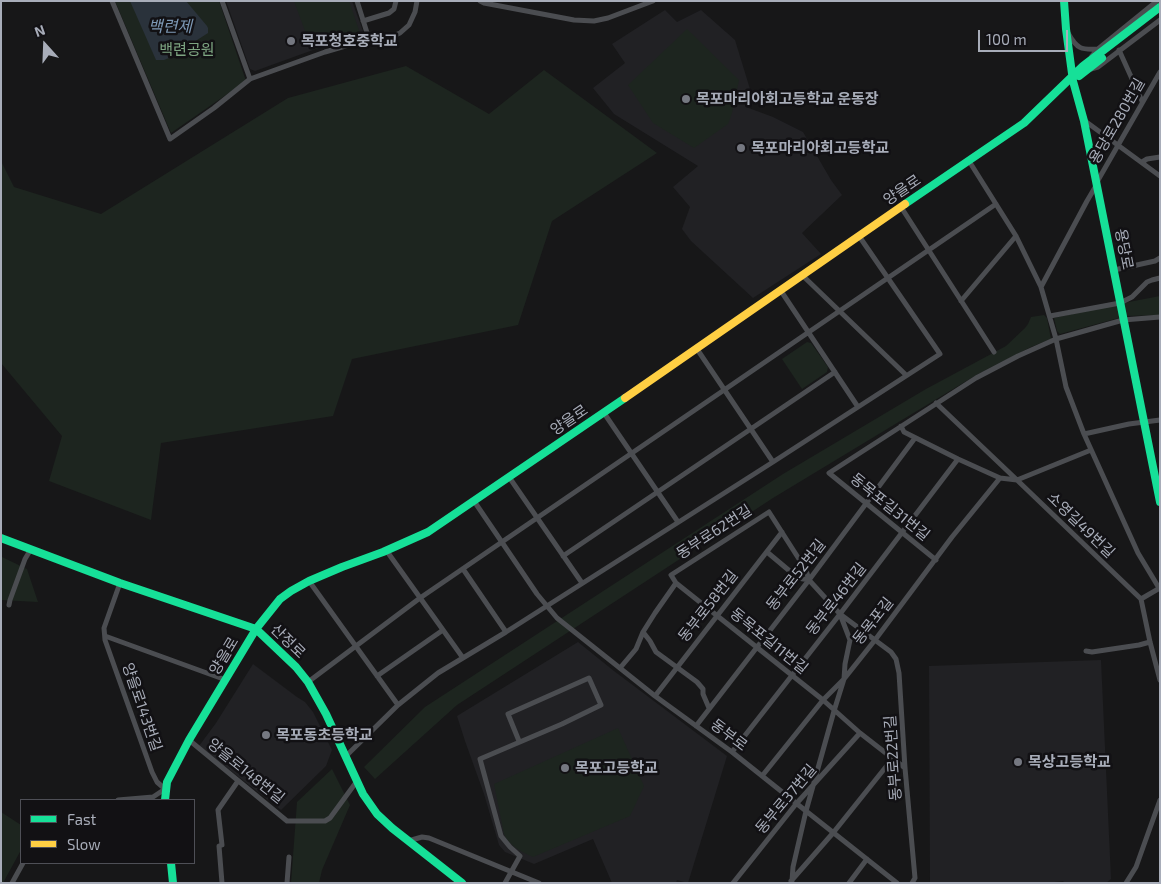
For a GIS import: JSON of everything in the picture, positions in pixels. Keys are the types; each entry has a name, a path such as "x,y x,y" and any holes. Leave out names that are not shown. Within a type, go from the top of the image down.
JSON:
{"street":[{"path":"112,1 170,139 214,108 250,79 325,52 369,39 384,40 400,33 409,25 415,12 417,1"},
{"path":"222,1 250,79"},
{"path":"357,1 369,39"},
{"path":"364,21 389,13 394,9 396,1"},
{"path":"480,1 484,4 574,20 594,21 608,18 653,1"},
{"name":"용당로","path":"1064,1 1073,78 1097,183 1160,502"},
{"path":"1084,68 1098,49 1157,1"},
{"name":"양을로","path":"165,799 165,789 171,772 189,740 256,629 280,598 309,581 428,532 1024,123 1084,68 1160,7"},
{"name":"양을로","path":"1084,68 1160,12"},
{"path":"1084,68 1098,66 1160,20"},
{"path":"1066,29 1074,43 1084,50 1098,49"},
{"path":"1119,50 1142,102"},
{"name":"용당로280번길","path":"1041,287 1160,72"},
{"path":"1084,121 1160,176"},
{"path":"1142,162 1147,159 1160,157"},
{"path":"969,161 1016,236 1041,287 1050,316 1066,387 1084,434 1138,554 1159,588 1141,599 1160,680"},
{"path":"308,682 420,598 996,204"},
{"path":"901,207 994,352"},
{"path":"346,756 398,705 438,673 506,632 940,354 858,236"},
{"path":"961,301 1016,236"},
{"path":"1114,270 1155,261 1160,258"},
{"path":"802,275 906,375"},
{"path":"1050,316 1120,303 1132,297 1148,282 1160,278"},
{"path":"781,290 858,407"},
{"path":"1091,450 1018,480 1000,478 915,438 904,432 901,426 968,382 995,367 1056,340 1123,320 1160,317"},
{"path":"696,349 773,462"},
{"path":"563,556 835,372"},
{"name":"소영길49번길","path":"936,403 1141,599"},
{"path":"604,413 678,522"},
{"path":"1084,434 1129,424 1160,420"},
{"name":"동목포길31번길","path":"901,426 829,473 936,560"},
{"name":"동부로52번길","path":"696,726 809,580 915,438"},
{"name":"동부로46번길","path":"732,752 903,533 958,459"},
{"path":"509,477 582,583"},
{"name":"동목포길","path":"762,776 823,700 844,679 952,537 1000,478"},
{"name":"동부로","path":"474,501 546,606 562,623 655,696 732,752 897,883"},
{"name":"동부로62번길","path":"620,668 636,649 655,613 676,583 671,574 769,512 782,532"},
{"path":"782,532 806,570 809,580 840,614 850,640 844,679 806,811 791,882"},
{"name":"동부로58번길","path":"655,696 782,532"},
{"name":"산정로","path":"1,538 120,583 256,629 296,667 308,682 326,714 363,794 377,814 462,883"},
{"path":"9,605 25,559 31,549"},
{"path":"386,550 463,658"},
{"path":"767,552 798,578 809,580"},
{"path":"463,569 506,632"},
{"path":"309,581 398,705"},
{"name":"양을로143번길","path":"120,583 104,628 105,636 152,772 157,782 165,789"},
{"name":"동목포길11번길","path":"676,583 905,768"},
{"name":"동부로22번길","path":"840,614 893,655 898,668 915,878 912,883"},
{"path":"377,676 443,630"},
{"path":"644,632 656,652 697,682 703,689 703,694 709,708"},
{"path":"105,636 226,680"},
{"path":"1086,651 1092,652 1150,642"},
{"path":"505,883 520,856 510,848 501,836 480,759 601,705 589,678 508,714 519,741"},
{"name":"동부로37번길","path":"733,883 796,804 860,733"},
{"name":"양을로148번길","path":"189,740 287,821 324,821 330,818 357,781"},
{"path":"791,882 893,758"},
{"path":"222,883 219,846 222,844 218,810 238,781"},
{"path":"127,799 153,796 165,789"},
{"path":"1126,883 1136,867 1160,800"},
{"path":"408,840 422,837 429,838 539,883"},
{"path":"287,883 290,857"},
{"path":"849,883 867,859"},
{"path":"12,883 22,864"},
{"path":"171,864 173,883"}],"shaded area":[{"name":"목포청호중학교","path":"226,1 352,1 363,31 361,36 324,46 255,71 250,69"},
{"name":"목포마리아회고등학교","path":"665,10 677,22 701,10 735,40 750,89 746,107 773,117 803,132 842,195 802,233 821,254 753,298 691,241 682,229 690,207 673,187 698,166 614,114 593,88 625,63 612,44"},
{"name":"목포고등학교","path":"578,642 727,756 688,883 677,880 676,883 612,883 593,839 534,864 505,852 499,845 484,794 457,716"},
{"name":"목상고등학교","path":"1101,660 1111,879 1106,883 1065,883 1063,881 1047,883 930,883 929,666"},
{"name":"목포동초등학교","path":"253,664 305,702 313,712 332,750 326,766 281,810 199,746 216,723"}],"green space":[{"name":"백련공원","path":"115,1 219,1 246,81 171,133"},
{"path":"294,1 349,1 361,36 312,50"},
{"name":"목포마리아회고등학교 운동장","path":"687,29 739,80 728,124 694,148 653,123 628,85"},
{"path":"406,66 489,114 544,70 657,153 552,221 518,325 352,359 333,416 161,443 151,520 49,481 62,436 1,363 1,161 14,187 101,214 288,98"},
{"path":"1160,296 1160,315 1126,316 1060,334 1057,331 1054,318"},
{"path":"1044,315 1047,318 1051,339 978,374 773,498 457,705 375,779 364,767 425,707 783,474 926,389 1006,346 1025,328 1031,317"},
{"path":"807,342 811,343 828,367 827,372 802,389 782,359"},
{"path":"2,557 27,569 38,602 1,600"},
{"path":"618,728 644,786 630,816 533,857 512,845 504,834 494,784"},
{"path":"332,769 350,805 322,870 319,883 291,883 297,802"},
{"path":"1,812 20,824 20,852 3,883 1,883"}],"water":[{"name":"백련제","path":"130,1 186,1 207,26 208,33 169,58 156,60"}],"traffic: fast":[{"path":"1064,1 1073,81 1084,121 1160,502"},
{"path":"905,204 1024,123 1083,66 1160,7"},
{"path":"1079,76 1102,58"},
{"path":"165,799 167,782 189,740 256,629 280,599 309,581 428,532 625,398"},
{"path":"1,538 120,583 256,629 296,667 308,682 326,714 363,794 377,814 462,883"},
{"path":"171,864 173,883"}],"traffic: slow":[{"path":"625,398 905,204"}],"place":[{"name":"목포청호중학교","path":"291,41"},
{"name":"목포마리아회고등학교 운동장","path":"686,99"},
{"name":"목포마리아회고등학교","path":"741,148"},
{"name":"목포동초등학교","path":"266,735"},
{"name":"목상고등학교","path":"1018,762"},
{"name":"목포고등학교","path":"565,768"}]}
